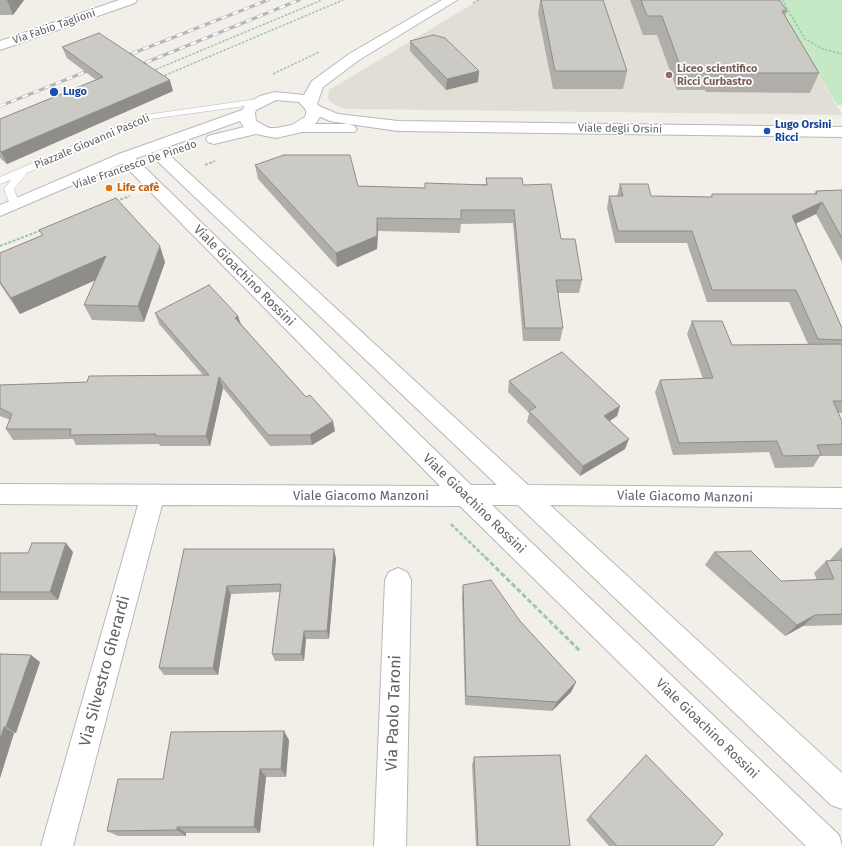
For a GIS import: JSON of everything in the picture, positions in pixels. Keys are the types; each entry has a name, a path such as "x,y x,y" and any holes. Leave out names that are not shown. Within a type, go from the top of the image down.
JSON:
{"street":[{"name":"Via Fabio Taglioni","path":"0,46 132,0"},
{"path":"275,96 354,57 450,0"},
{"path":"252,108 247,119 256,129 276,133 297,129 312,120 314,114 312,106 312,93 317,84 354,57"},
{"name":"Viale degli Orsini","path":"275,96 296,97 326,116 398,126"},
{"name":"Viale Francesco De Pinedo","path":"8,208 129,162 252,108 275,96"},
{"name":"Viale degli Orsini","path":"297,129 356,129 398,126 842,132"},
{"name":"Viale Francesco De Pinedo","path":"129,162 160,156 230,134 256,129"},
{"path":"160,156 520,495 842,794"},
{"name":"Viale Gioachino Rossini","path":"129,162 464,494 828,846"},
{"name":"Viale Giacomo Manzoni","path":"0,494 423,496 464,494 842,498"},
{"name":"Via Silvestro Gherardi","path":"58,846 153,495"},
{"name":"Via Paolo Taroni","path":"390,846 398,580"}],"lane":[{"name":"Piazzale Giovanni Pascoli","path":"0,181 148,117 252,108"},
{"name":"Piazzale Giovanni Pascoli","path":"8,208 9,189 24,171"}],"path":[{"path":"154,75 149,72 322,0"},
{"path":"158,78 343,0"},
{"path":"472,4 479,0"},
{"path":"782,0 805,40 823,49 842,54"},
{"path":"271,75 320,52"},
{"path":"115,201 154,186"},
{"path":"0,246 43,229"}],"shaded area":[{"name":"Liceo scientifico Ricci Curbastro","path":"479,0 774,0 842,115 345,109 335,105 328,99 329,90"}],"green space":[{"path":"774,0 842,0 842,105 837,105"}],"building":[{"path":"541,0 603,0 627,71 555,71"},
{"path":"641,0 779,0 787,11 782,11 819,73 712,73 711,71 682,71 662,16 647,16"},
{"path":"99,33 170,80 1,152 0,119 103,77 62,47"},
{"path":"433,35 445,38 479,71 447,79 410,41"},
{"path":"284,155 350,155 358,186 425,188 425,183 487,185 486,178 522,178 523,185 551,184 561,239 575,239 582,280 556,280 563,328 525,328 514,210 461,210 461,219 377,218 377,236 336,253 255,165"},
{"path":"620,184 648,184 651,196 712,197 712,194 817,194 816,191 842,190 842,238 822,202 792,216 842,328 842,340 818,339 796,290 712,290 692,231 618,231 609,196 623,196"},
{"path":"116,198 160,246 138,306 84,305 106,256 11,298 0,282 0,253 43,235 39,230"},
{"path":"209,285 238,316 235,318 306,397 310,395 333,421 310,435 268,435 219,377 206,436 155,436 156,434 70,435 71,429 6,429 12,414 0,408 0,385 87,382 89,376 209,375 155,313"},
{"path":"692,321 722,321 732,345 842,344 842,401 833,401 842,421 842,444 817,445 821,455 783,456 777,441 679,443 660,380 713,378"},
{"path":"562,352 620,406 604,416 629,439 583,466 529,411 536,407 509,381"},
{"path":"32,543 66,543 50,592 0,592 0,553 28,553"},
{"path":"184,549 334,549 327,631 304,631 301,654 272,654 281,584 227,586 213,668 159,668"},
{"path":"751,551 781,581 834,579 826,561 842,560 842,614 815,615 797,625 714,552"},
{"path":"491,580 520,621 576,682 557,702 466,696 463,585"},
{"path":"0,654 31,655 0,740"},
{"path":"284,731 281,769 260,769 254,827 177,827 177,830 107,831 118,779 163,779 171,732"},
{"path":"560,755 570,846 478,846 474,757"},
{"path":"646,755 723,834 713,846 617,846 590,816"}],"railway":[{"path":"121,58 268,0"},
{"path":"135,67 299,0"},
{"path":"0,106 95,68"}],"place":[{"name":"Liceo scientifico Ricci Curbastro","path":"669,75"},
{"name":"Lugo","path":"54,92"},
{"name":"Lugo Orsini Ricci","path":"767,131"},
{"name":"Life cafè","path":"109,188"}]}
